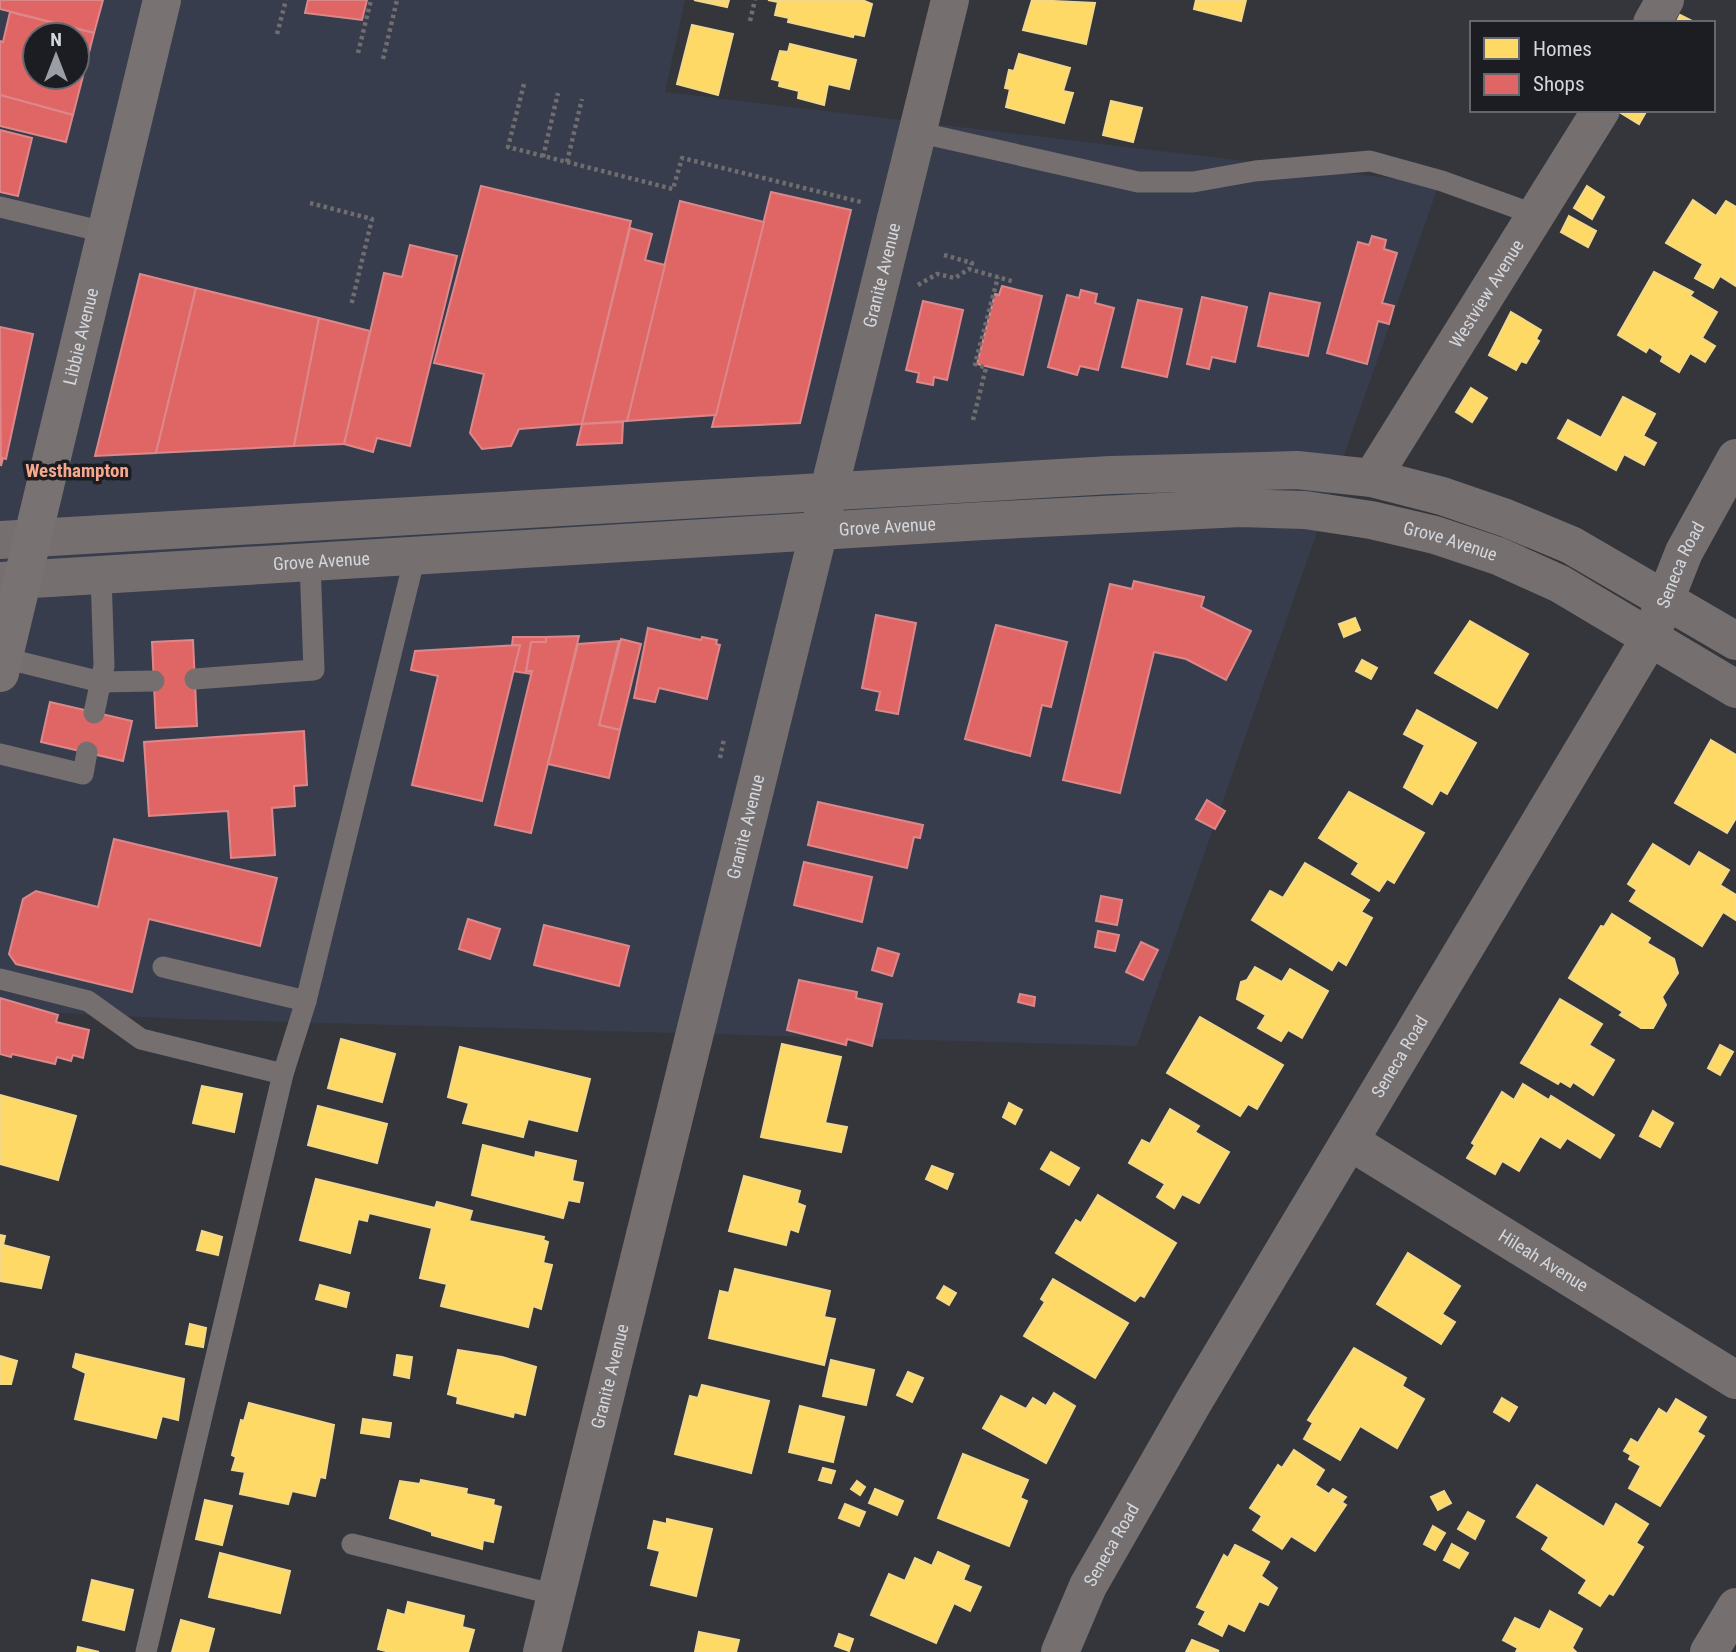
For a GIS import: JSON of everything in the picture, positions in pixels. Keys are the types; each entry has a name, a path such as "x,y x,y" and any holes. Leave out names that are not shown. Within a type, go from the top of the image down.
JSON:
{"main road":[{"name":"Libbie Avenue","path":"2,665 17,539 104,232 162,0"}],"street":[{"name":"Granite Avenue","path":"542,1652 950,0"},
{"path":"1653,21 1665,0"},
{"name":"Westview Avenue","path":"1372,478 1600,112"},
{"name":"Seneca Road","path":"1060,1652 1088,1586 1194,1401 1352,1142 1650,638 1684,552 1736,458"},
{"path":"17,539 827,491 1229,470 1297,470 1372,478 1442,496 1506,518 1571,545 1736,641"},
{"name":"Grove Avenue","path":"12,581 1188,510 1305,510 1371,520 1435,535 1498,556 1560,584 1736,690"},
{"name":"Hileah Avenue","path":"1352,1142 1736,1380"},
{"path":"1709,1652 1736,1607"}],"lane":[{"path":"917,132 1138,183 1193,183 1255,171 1370,161 1442,181 1536,215"},
{"path":"0,207 104,232"},
{"path":"145,1652 283,1074 306,1001 415,556"},
{"path":"195,679 314,670 310,563"},
{"path":"94,713 101,682 105,626 101,575"},
{"path":"2,665 101,682 154,681"},
{"path":"0,754 83,774 87,752"},
{"path":"163,967 306,1001"},
{"path":"0,979 89,1000 141,1039 283,1074"},
{"path":"352,1544 556,1595"}],"path":[{"path":"277,34 286,0"},
{"path":"358,53 371,0"},
{"path":"383,59 397,0"},
{"path":"750,21 755,0"},
{"path":"524,84 508,147 673,189 682,158 865,203"},
{"path":"543,157 558,93"},
{"path":"567,162 582,99"},
{"path":"310,203 372,219 351,306"},
{"path":"911,289 937,274 954,278 970,269 972,263 944,255"},
{"path":"970,269 1015,282"},
{"path":"973,420 986,368 975,364 998,277"},
{"path":"720,758 724,738"}],"shaded area":[{"path":"0,0 685,0 665,92 1439,184 1137,1046 182,1019 0,1010"}],"building: Homes":[{"path":"694,0 729,0 727,7"},
{"path":"768,0 862,0 872,4 864,36 854,34 853,37 788,22 789,18 775,15 778,2"},
{"path":"1032,0 1095,3 1086,44 1023,30"},
{"path":"1196,0 1246,0 1241,21 1194,9"},
{"path":"1680,15 1692,21 1677,21"},
{"path":"692,25 733,34 718,95 677,84"},
{"path":"790,44 856,60 849,89 828,84 824,105 798,98 799,91 779,86 780,81 772,79 780,51 788,52"},
{"path":"1019,54 1070,68 1063,91 1073,93 1064,123 1006,107 1010,89 1005,88 1009,70 1014,71"},
{"path":"1111,101 1142,108 1133,142 1103,135"},
{"path":"1619,112 1646,112 1639,124"},
{"path":"1587,186 1604,197 1592,219 1574,208"},
{"path":"1693,200 1716,216 1726,201 1736,207 1736,286 1720,276 1713,288 1695,278 1703,264 1666,243"},
{"path":"1569,216 1596,231 1588,247 1561,232"},
{"path":"1654,272 1693,292 1690,296 1717,312 1702,338 1715,346 1705,362 1690,353 1679,372 1661,361 1663,356 1649,347 1646,352 1618,335"},
{"path":"1511,312 1541,330 1536,339 1539,341 1526,363 1521,361 1516,370 1489,355"},
{"path":"1471,388 1487,398 1472,422 1456,412"},
{"path":"1623,397 1655,414 1643,436 1656,443 1644,465 1624,454 1616,470 1558,438 1568,420 1601,438"},
{"path":"1355,618 1360,630 1344,637 1339,624"},
{"path":"1470,621 1528,654 1497,708 1435,673"},
{"path":"1362,660 1377,668 1371,679 1356,671"},
{"path":"1417,710 1476,743 1447,794 1440,790 1432,804 1404,787 1425,745 1404,734"},
{"path":"1711,740 1736,755 1736,818 1727,833 1675,803"},
{"path":"1349,792 1424,833 1394,883 1387,879 1379,891 1352,874 1359,863 1319,838"},
{"path":"1653,844 1690,867 1699,852 1729,870 1720,885 1736,895 1736,920 1723,912 1702,946 1630,901 1637,890 1628,884"},
{"path":"1305,863 1369,900 1361,912 1372,918 1346,965 1338,960 1332,970 1252,920 1270,891 1283,898"},
{"path":"1612,914 1650,938 1647,943 1674,959 1678,973 1662,997 1666,1005 1653,1028 1641,1028 1620,1015 1623,1012 1569,978 1601,926 1604,927"},
{"path":"1255,967 1282,982 1290,969 1328,991 1302,1038 1288,1030 1281,1041 1258,1028 1266,1015 1237,999 1241,982 1247,980"},
{"path":"1560,999 1602,1024 1589,1045 1614,1060 1593,1095 1573,1082 1570,1087 1560,1081 1558,1084 1521,1063"},
{"path":"1200,1017 1283,1065 1257,1109 1248,1104 1240,1116 1167,1073"},
{"path":"341,1039 395,1054 382,1102 328,1088"},
{"path":"782,1044 841,1057 825,1123 847,1127 841,1152 761,1137"},
{"path":"1720,1045 1733,1052 1720,1075 1708,1068"},
{"path":"460,1047 590,1079 577,1131 528,1119 523,1137 463,1123 469,1103 448,1097"},
{"path":"1523,1084 1549,1100 1551,1096 1614,1135 1600,1158 1567,1138 1560,1148 1540,1136 1519,1171 1502,1161 1495,1174 1467,1158 1475,1145 1472,1143 1502,1092 1514,1100"},
{"path":"202,1086 242,1094 234,1132 193,1123"},
{"path":"0,1095 76,1116 58,1180 0,1164"},
{"path":"1009,1103 1022,1110 1015,1124 1003,1117"},
{"path":"318,1106 387,1124 377,1163 308,1145"},
{"path":"1170,1109 1199,1126 1195,1132 1229,1152 1199,1203 1182,1194 1174,1208 1157,1197 1165,1184 1129,1163 1142,1140 1150,1144"},
{"path":"1653,1111 1673,1123 1660,1147 1640,1136"},
{"path":"483,1145 535,1158 536,1152 576,1161 572,1181 583,1183 579,1202 568,1200 563,1218 472,1195"},
{"path":"1051,1152 1079,1168 1069,1185 1041,1169"},
{"path":"932,1166 953,1174 947,1189 926,1179"},
{"path":"744,1176 800,1191 797,1203 805,1206 798,1232 790,1229 786,1245 729,1231"},
{"path":"316,1179 435,1208 437,1202 472,1211 469,1221 544,1237 543,1240 548,1242 543,1263 552,1265 541,1309 533,1306 528,1327 441,1306 447,1284 420,1278 432,1228 369,1213 367,1221 358,1219 350,1253 300,1240"},
{"path":"1098,1195 1176,1243 1144,1297 1140,1295 1135,1301 1056,1253 1076,1220 1081,1223"},
{"path":"202,1231 222,1237 218,1255 197,1250"},
{"path":"0,1235 5,1236 3,1245 49,1257 41,1288 0,1281"},
{"path":"1408,1253 1460,1286 1442,1314 1455,1322 1441,1344 1377,1304"},
{"path":"735,1269 830,1291 824,1317 835,1319 824,1365 709,1338 720,1291 729,1293"},
{"path":"1053,1279 1128,1323 1095,1378 1024,1336 1045,1302 1041,1299"},
{"path":"320,1285 349,1293 346,1307 316,1299"},
{"path":"944,1286 956,1293 949,1305 937,1298"},
{"path":"190,1324 206,1328 203,1347 186,1344"},
{"path":"1354,1348 1406,1378 1402,1386 1424,1399 1397,1448 1360,1426 1340,1460 1304,1439 1313,1423 1308,1420"},
{"path":"458,1350 502,1357 536,1367 525,1415 514,1412 513,1417 457,1403 458,1397 448,1394"},
{"path":"76,1354 184,1379 178,1420 162,1416 156,1438 75,1419 86,1373 73,1367"},
{"path":"397,1355 412,1357 409,1378 394,1375"},
{"path":"0,1356 17,1361 11,1384 0,1384"},
{"path":"831,1360 874,1370 866,1405 823,1396"},
{"path":"908,1372 923,1378 912,1402 897,1395"},
{"path":"702,1385 769,1401 751,1473 675,1454 690,1396 698,1398"},
{"path":"1054,1393 1075,1406 1046,1463 983,1428 1001,1396 1026,1409 1033,1398 1046,1406"},
{"path":"1502,1398 1517,1407 1509,1421 1494,1412"},
{"path":"1676,1399 1706,1417 1697,1432 1704,1436 1660,1506 1629,1488 1641,1466 1629,1459 1631,1455 1624,1451 1631,1439 1638,1443 1659,1409 1667,1414"},
{"path":"249,1403 334,1425 325,1478 320,1477 315,1496 292,1491 288,1504 240,1494 245,1472 232,1470 236,1457 232,1455 241,1420 244,1421"},
{"path":"800,1406 844,1417 833,1462 789,1452"},
{"path":"363,1419 391,1423 389,1437 361,1433"},
{"path":"1294,1450 1324,1470 1315,1485 1346,1505 1315,1551 1291,1536 1282,1549 1253,1530 1262,1516 1250,1508 1278,1465 1282,1468"},
{"path":"963,1454 1028,1480 1020,1498 1027,1501 1009,1546 938,1518"},
{"path":"823,1468 835,1471 831,1483 819,1480"},
{"path":"421,1480 467,1489 466,1494 494,1500 493,1505 501,1507 493,1542 483,1540 482,1549 432,1535 432,1532 390,1518 400,1481 420,1484"},
{"path":"857,1481 865,1487 860,1495 851,1489"},
{"path":"1537,1485 1604,1527 1616,1504 1648,1524 1636,1543 1643,1547 1613,1595 1609,1593 1600,1606 1579,1593 1587,1580 1542,1549 1549,1537 1517,1517"},
{"path":"875,1489 903,1501 897,1515 869,1503"},
{"path":"1333,1489 1346,1497 1342,1502 1329,1494"},
{"path":"1444,1491 1451,1503 1438,1510 1431,1497"},
{"path":"205,1500 232,1506 222,1545 196,1539"},
{"path":"845,1504 865,1512 859,1526 839,1518"},
{"path":"1468,1512 1484,1521 1475,1539 1458,1529"},
{"path":"667,1519 712,1529 696,1596 651,1585 660,1551 648,1548 654,1521 667,1524"},
{"path":"1433,1526 1445,1533 1435,1550 1424,1544"},
{"path":"1452,1544 1468,1553 1459,1568 1444,1560"},
{"path":"1235,1545 1269,1562 1261,1576 1277,1588 1268,1605 1259,1601 1244,1631 1228,1623 1222,1636 1199,1624 1206,1611 1197,1607 1224,1555 1228,1558"},
{"path":"938,1552 969,1566 963,1580 981,1587 970,1611 954,1603 936,1643 871,1615 889,1574 905,1581 915,1558 932,1566"},
{"path":"220,1553 290,1571 280,1613 209,1597"},
{"path":"92,1580 133,1590 124,1630 83,1620"},
{"path":"408,1602 464,1616 462,1627 474,1630 468,1652 390,1652 378,1649 388,1610 405,1615"},
{"path":"1550,1611 1582,1629 1572,1648 1576,1652 1516,1652 1518,1648 1503,1640 1515,1618 1540,1630"},
{"path":"181,1620 214,1629 208,1652 172,1652"},
{"path":"699,1632 739,1640 736,1652 695,1652"},
{"path":"839,1634 853,1639 849,1651 835,1646"},
{"path":"1192,1640 1219,1651 1186,1652"},
{"path":"78,1647 99,1652 77,1652"}],"building: Shops":[{"path":"0,0 103,0 94,33 91,32 91,21 47,21 0,9"},
{"path":"308,0 367,0 362,20 305,13"},
{"path":"10,12 46,21 21,21 21,91 79,91 73,115 0,95 0,41 3,42"},
{"path":"0,95 73,115 66,142 0,126"},
{"path":"0,130 32,138 18,196 0,192"},
{"path":"481,186 631,221 582,424 519,429 511,446 482,449 470,433 484,374 434,363"},
{"path":"771,192 851,210 800,423 712,427"},
{"path":"680,201 764,222 716,415 627,421"},
{"path":"630,228 652,234 645,260 665,265 627,421 582,424"},
{"path":"1372,236 1386,240 1384,249 1397,253 1382,303 1394,306 1389,324 1378,321 1367,364 1327,353 1358,242 1369,245"},
{"path":"410,245 457,256 410,446 377,438 373,452 344,444 384,273 402,277"},
{"path":"140,274 196,288 156,453 95,456"},
{"path":"1002,286 1042,296 1023,375 977,364 995,294 999,295"},
{"path":"196,288 319,318 294,446 156,453"},
{"path":"1081,290 1097,294 1095,303 1114,308 1098,370 1080,366 1077,375 1048,367 1067,295 1079,298"},
{"path":"1270,293 1320,303 1308,356 1258,346"},
{"path":"1202,297 1247,307 1235,362 1212,357 1209,369 1187,364"},
{"path":"1138,300 1182,309 1167,377 1122,367"},
{"path":"923,301 963,310 947,380 934,377 933,385 917,382 919,373 906,370"},
{"path":"319,318 370,331 344,444 294,446"},
{"path":"0,327 33,334 6,459 3,458 1,466"},
{"path":"623,422 622,443 577,445 582,424"},
{"path":"1134,581 1204,597 1201,607 1251,631 1226,680 1186,659 1154,652 1120,793 1063,780 1110,584 1132,589"},
{"path":"876,615 916,623 898,714 876,710 880,692 862,688"},
{"path":"996,625 1067,642 1051,707 1042,705 1030,756 965,739"},
{"path":"648,628 701,640 702,637 717,640 716,644 720,645 707,699 659,688 655,702 634,698"},
{"path":"579,636 531,833 495,825 532,671 526,671 531,642 546,642 546,637"},
{"path":"513,637 546,637 546,642 531,642 526,671 532,671 531,674 512,671 520,645 512,645"},
{"path":"621,639 641,644 620,730 599,725"},
{"path":"193,640 197,726 156,728 152,642"},
{"path":"619,641 599,725 620,730 609,778 548,764 578,644"},
{"path":"520,645 482,801 412,785 438,676 411,670 415,651"},
{"path":"50,702 132,721 123,761 41,742"},
{"path":"304,731 307,785 294,786 295,806 272,808 275,855 231,858 228,811 149,816 144,742"},
{"path":"1207,800 1225,811 1215,829 1196,819"},
{"path":"818,802 923,825 920,838 914,837 907,868 808,845"},
{"path":"114,839 277,878 260,946 149,919 132,992 16,964 9,954 23,899 36,891 98,907"},
{"path":"804,862 872,877 862,922 794,905"},
{"path":"1101,896 1122,900 1117,925 1096,921"},
{"path":"468,919 500,929 490,959 459,949"},
{"path":"544,925 629,946 619,986 534,965"},
{"path":"1098,931 1119,935 1115,951 1095,947"},
{"path":"1141,942 1158,950 1143,980 1126,972"},
{"path":"878,948 899,954 892,976 872,970"},
{"path":"799,980 857,992 856,998 882,1004 872,1046 847,1039 846,1045 787,1030"},
{"path":"1020,994 1035,997 1034,1006 1018,1002"},
{"path":"0,998 58,1015 56,1022 89,1030 83,1058 73,1055 71,1061 57,1057 55,1064 12,1054 11,1057 0,1054"}],"district":[{"name":"Westhampton","path":"77,470"}]}
